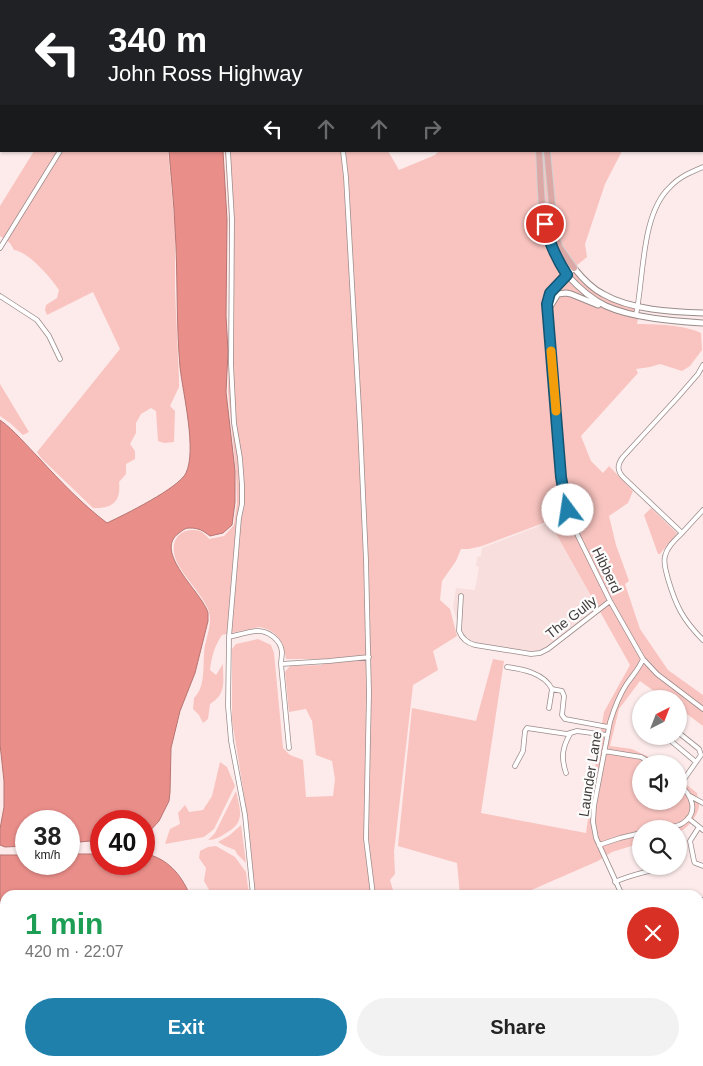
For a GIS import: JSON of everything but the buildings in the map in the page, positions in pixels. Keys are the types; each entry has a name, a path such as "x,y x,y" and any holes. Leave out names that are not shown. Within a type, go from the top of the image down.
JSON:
{"main road":[{"path":"539,152 542,201 547,237 567,275"},
{"path":"546,152 557,240 560,248 574,268"}],"street":[{"path":"0,248 59,152"},
{"path":"228,152 232,219 231,364 234,423 240,458 242,504 238,518 229,636 228,706 231,741 245,815 253,890"},
{"path":"343,152 360,426 369,657 369,752 366,838 372,890"},
{"path":"636,315 653,211 660,198 670,186 703,167"},
{"path":"574,268 590,285 602,294 615,300 638,306 703,313"},
{"name":"Hibberd","path":"574,268 550,293 548,300 561,477 564,494 578,536 610,601 643,659 657,674 703,709"},
{"path":"567,275 586,294 608,307"},
{"path":"548,310 558,294 566,293 598,305 636,315 703,323"},
{"path":"0,296 38,320 60,359"},
{"path":"682,534 623,477 619,471 619,464 623,457 693,380 703,365"},
{"path":"703,510 671,545 665,558 665,567 675,602 679,610 703,640"},
{"name":"The Gully","path":"461,596 459,627 463,639 470,644 531,654 540,653 548,649 610,601"},
{"path":"229,636 258,631 268,633 280,646 289,748"},
{"path":"281,664 369,657"},
{"name":"Launder Lane","path":"620,890 599,845 594,829 593,814 608,727 622,692 643,659"},
{"path":"507,666 531,672 549,684 552,689 549,708"},
{"path":"552,689 562,691 564,694 562,715 565,719 608,727"},
{"path":"515,766 523,751 527,728 570,734 577,731 607,736"},
{"path":"566,773 563,748 570,734"},
{"path":"687,774 701,755 699,749 688,740"},
{"path":"675,745 696,762"},
{"path":"604,751 632,756"},
{"path":"687,793 703,803"},
{"path":"686,820 691,814 690,796"},
{"path":"688,818 701,828 690,841 695,863 703,866"},
{"path":"599,845 632,835"},
{"path":"616,882 635,875"}],"shaded area":[{"path":"33,152 168,152 175,228 175,290 179,379 179,387 170,406 175,411 174,442 164,443 158,441 156,411 151,408 141,414 136,423 136,433 130,444 135,451 135,459 126,464 126,474 119,482 119,494 116,500 105,507 93,508 37,452 120,349 93,292 47,315 46,305 57,298 59,290 33,260 14,250 10,243 0,236 0,206"},
{"path":"169,152 223,152 227,220 226,316 228,351 226,392 235,471 235,502 232,525 223,533 210,536 195,528 188,528 179,533 172,541 171,551 175,561 204,605 208,613 208,621 195,673 180,711 171,748 169,801 155,825 155,810 90,810 90,841 80,842 80,810 15,810 15,847 5,847 0,845 0,829 4,807 4,781 0,744 0,420 16,433 72,492 107,523 138,508 181,479 186,473 189,463 190,436 180,367 176,245"},
{"path":"225,152 389,152 399,170 438,152 621,152 605,184 585,244 587,257 576,266 605,292 623,300 641,303 637,324 652,324 694,330 701,333 702,350 690,366 682,371 660,364 636,369 638,373 581,436 591,461 603,473 609,466 633,491 628,503 609,516 616,545 629,581 625,584 640,629 668,670 703,695 703,726 688,715 688,690 652,690 640,681 619,709 610,746 632,749 645,755 632,755 632,810 687,810 687,785 697,793 699,804 697,814 692,822 687,826 687,820 632,820 632,846 612,852 598,861 531,890 460,890 457,863 398,846 412,708 476,721 493,659 504,661 481,813 586,833 604,712 630,665 549,521 482,546 461,549 456,561 442,581 440,600 450,609 457,636 433,651 438,670 413,685 394,852 395,874 390,880 393,890 255,890 247,814 232,720 232,649 236,644 258,639 271,645 274,653 283,748 290,755 303,760 306,797 333,796 335,779 332,761 316,755 312,721 306,709 289,712 285,672 290,666 322,665 322,659 286,659 281,642 271,631 259,627 222,635 217,643 210,670 216,675 223,664 222,691 210,704 208,719 203,723 193,709 194,698 198,694 202,683 204,649 210,617 202,598 179,566 174,552 174,543 184,531 200,531 209,539 224,536 234,525 237,503 236,472 228,392 229,220"},
{"path":"0,384 29,432 23,435 0,416"},
{"path":"651,508 677,533 660,554 658,554 644,515"},
{"path":"570,514 610,601 548,649 536,654 466,642 453,607 456,588 475,590 479,567 476,566 477,557 481,556 482,548"},
{"path":"220,762 227,767 235,786 214,829 204,837 165,844 170,829 180,824 178,813 185,805 189,812 203,810 212,796"},
{"path":"236,791 240,810 237,824 220,837 208,840 215,833"},
{"path":"241,825 246,863 235,850 218,842 230,835"},
{"path":"216,846 235,857 246,872 248,890 209,890 204,881 206,868 199,858 200,851"},
{"path":"80,854 90,854 90,875 155,875 155,857 172,868 187,890 0,890 0,855 15,855 15,875 80,875"}],"slow traffic":[{"path":"551,351 556,411"}],"route":[{"path":"545,224 551,247 567,275 550,293 547,304 561,477 568,510"}]}
